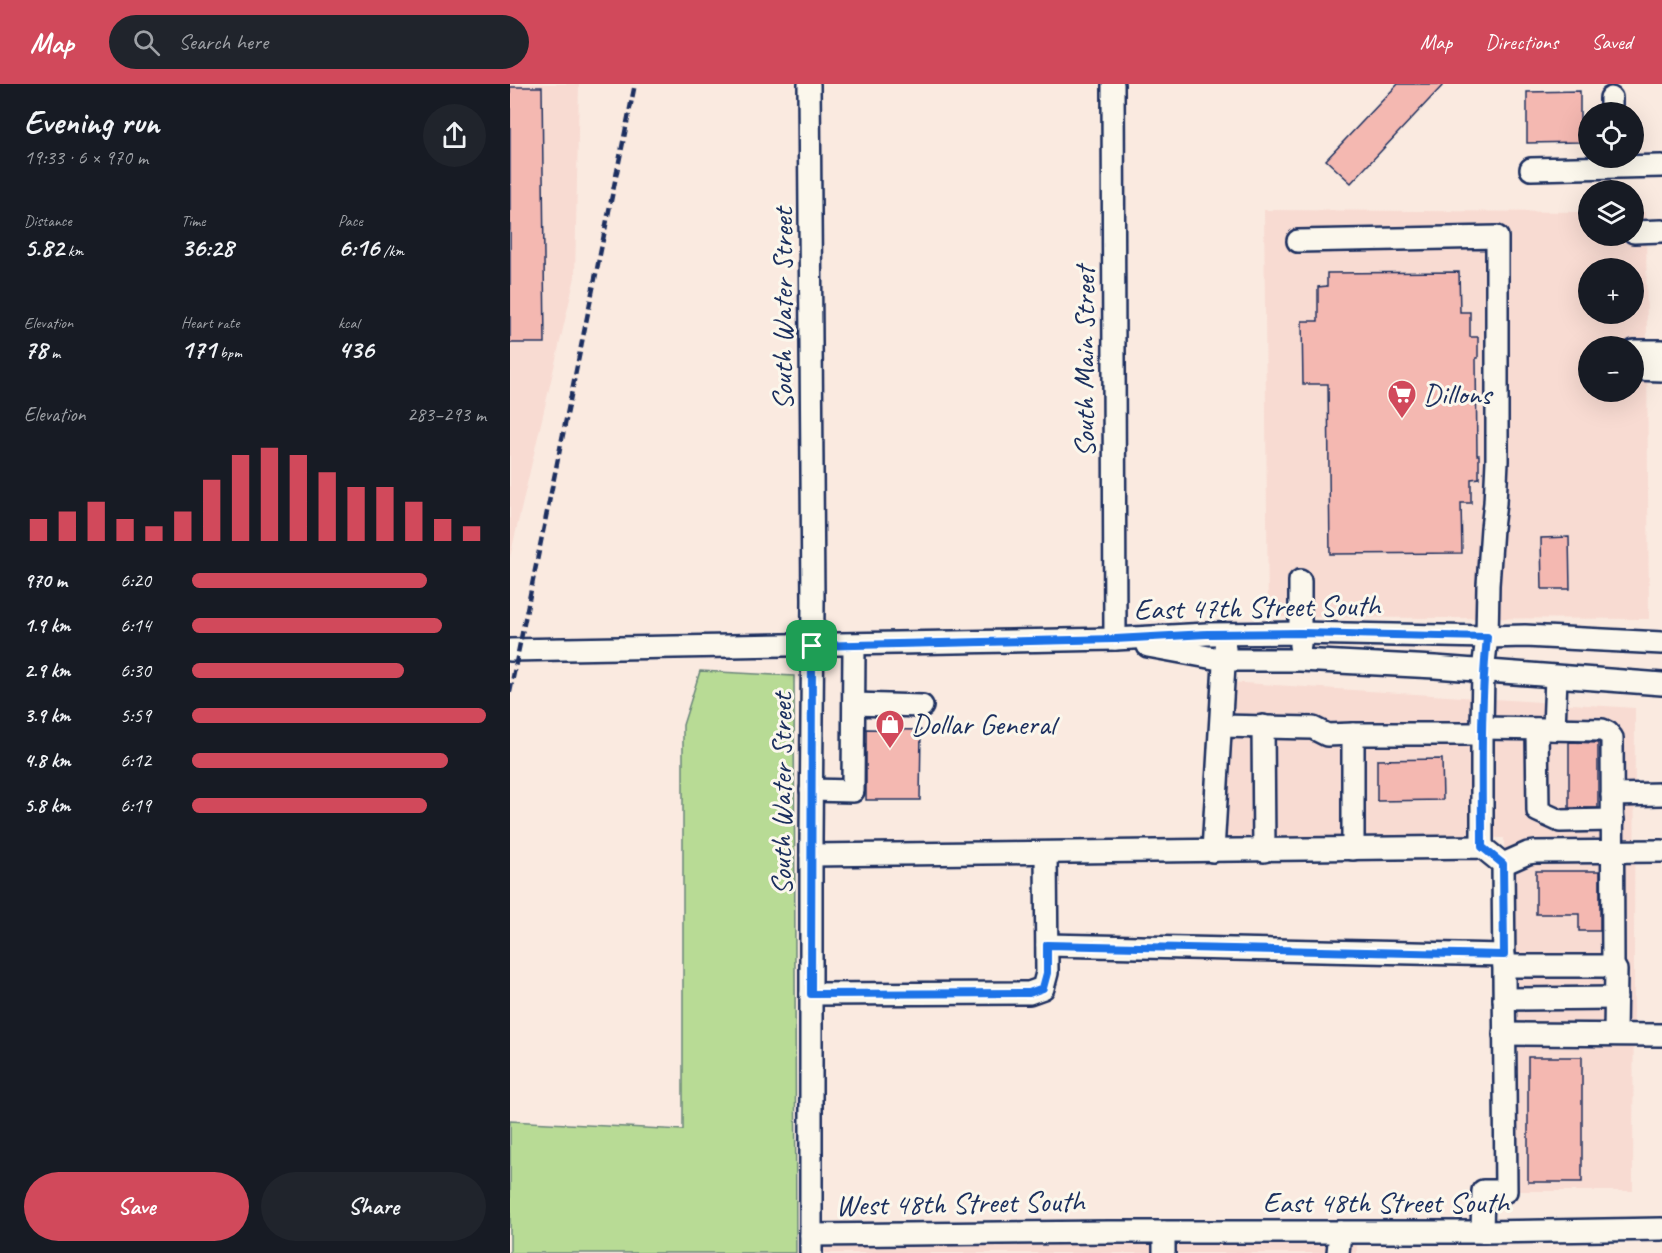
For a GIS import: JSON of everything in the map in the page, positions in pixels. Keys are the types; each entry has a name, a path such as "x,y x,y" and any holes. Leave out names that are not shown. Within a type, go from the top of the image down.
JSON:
{"street":[{"name":"South Water Street","path":"809,84 813,566 811,1244"},
{"name":"South Main Street","path":"1113,84 1115,639"},
{"path":"1531,169 1578,165"},
{"path":"1644,165 1662,166"},
{"path":"1644,232 1662,231"},
{"path":"1298,241 1497,237 1497,461 1484,671 1482,847"},
{"path":"1644,351 1662,351"},
{"path":"1644,369 1662,370"},
{"path":"1300,581 1300,660"},
{"name":"East 47th Street South","path":"1115,639 1300,633 1525,636 1662,643"},
{"path":"1213,851 1226,634"},
{"path":"510,650 1115,639"},
{"name":"East 47th Street South","path":"1115,639 1225,660 1300,660 1662,684"},
{"path":"811,790 853,791 854,645"},
{"path":"1556,677 1545,729 1538,811 1560,821 1613,820"},
{"path":"854,704 922,706"},
{"path":"1221,726 1313,728 1326,735 1545,729 1602,730 1608,733 1612,738 1615,1035"},
{"path":"1263,726 1264,851"},
{"path":"1353,734 1353,849"},
{"path":"1612,795 1662,794"},
{"path":"811,855 1482,847 1503,864"},
{"path":"1503,864 1535,852 1662,851"},
{"path":"811,994 1029,993 1043,988 1047,973 1046,853"},
{"path":"1482,1232 1483,1191 1506,1191 1503,864"},
{"path":"1047,945 1613,966"},
{"path":"1504,999 1616,998"},
{"path":"1504,1034 1662,1035"},
{"name":"East 48th Street South","path":"1109,1232 1164,1242 1339,1242 1482,1232 1662,1229"},
{"name":"West 48th Street South","path":"811,1244 1109,1232"}],"shaded area":[{"path":"510,84 579,84 575,277 510,557"},
{"path":"1264,210 1578,212 1578,246 1644,246 1644,212 1646,212 1649,619 1268,617"},
{"path":"1213,681 1635,708 1633,1191 1506,1191 1504,838 1205,843"},
{"path":"1356,1232 1357,1253 811,1253 811,1235"}],"green space":[{"path":"700,671 794,676 796,1253 510,1253 510,1121 683,1130 683,725"}],"building":[{"path":"1398,84 1444,84 1351,183 1326,160"},
{"path":"510,87 542,87 545,343 510,343"},
{"path":"1580,91 1578,142 1527,143 1527,92"},
{"name":"Dillons","path":"1459,272 1460,312 1470,312 1470,337 1478,337 1478,358 1476,358 1479,478 1471,479 1471,503 1461,503 1462,553 1330,554 1328,384 1303,384 1302,321 1318,321 1318,287 1327,286 1327,273"},
{"path":"1569,537 1570,589 1542,589 1541,538"},
{"path":"866,729 921,730 920,800 866,800"},
{"path":"1569,742 1598,743 1598,808 1569,808"},
{"path":"1442,759 1443,800 1377,801 1377,760"},
{"path":"1536,871 1600,871 1600,931 1579,931 1579,914 1536,914"},
{"path":"1528,1057 1582,1057 1582,1182 1528,1182"}],"railway":[{"path":"510,692 635,84"}],"place":[{"name":"Dillons","path":"1402,420"},
{"name":"Dollar General","path":"890,750"}],"route":[{"path":"1300,633 1487,637 1482,728 1482,847 1503,864 1504,955 1047,945 1047,973 1043,988 1029,993 811,994 812,646 1115,639 1207,634 1300,633"}]}
